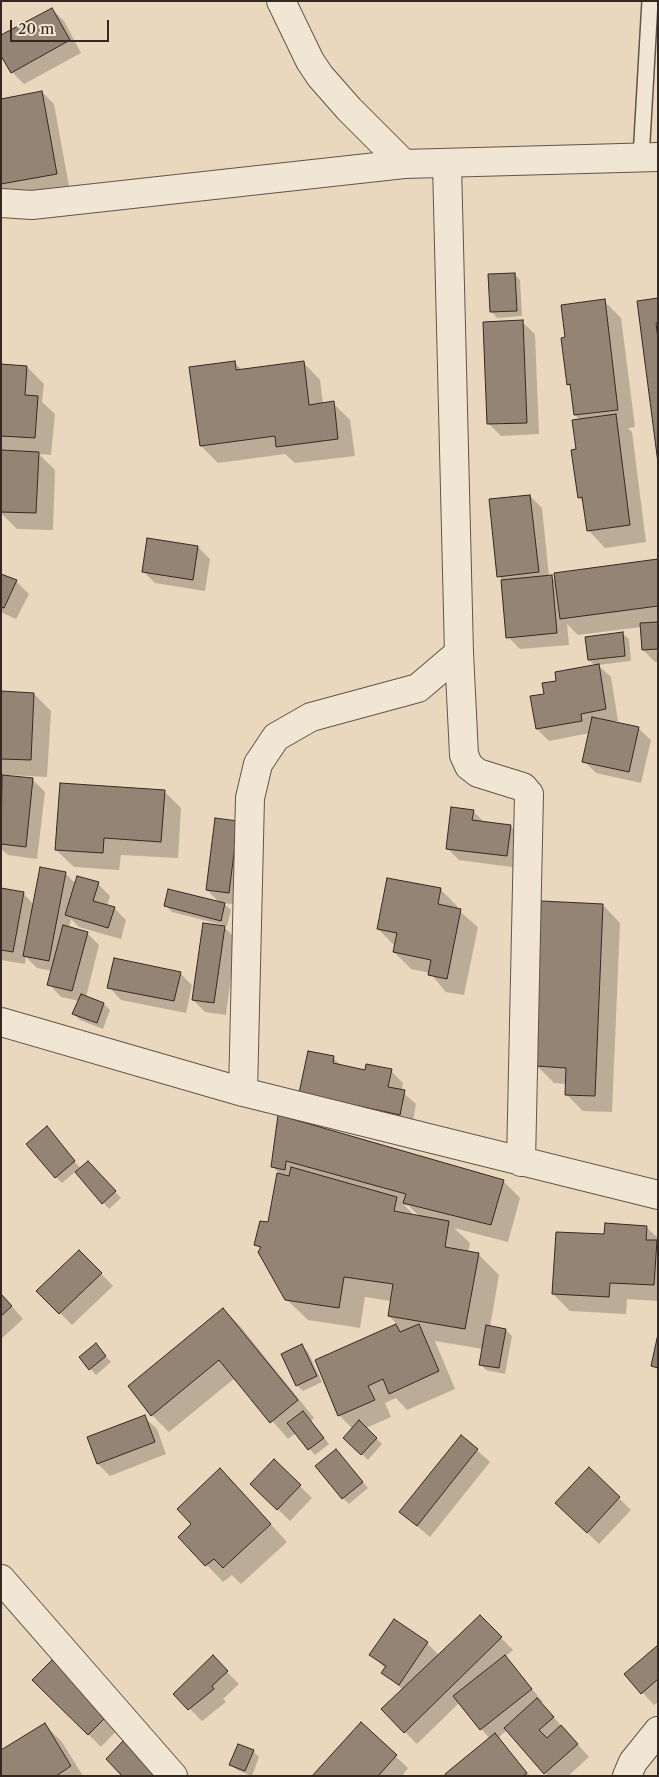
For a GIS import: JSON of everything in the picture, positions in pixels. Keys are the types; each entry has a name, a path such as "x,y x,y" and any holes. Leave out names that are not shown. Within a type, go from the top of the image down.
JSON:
{"street":[{"path":"281,1 310,61 331,90 404,164"},
{"path":"1,203 32,205 404,164 649,158"},
{"path":"447,164 459,653 464,755 469,766 478,773 523,788 529,794 521,1162"},
{"path":"243,1092 250,798 258,764 276,737 311,717 418,688 459,653"},
{"path":"2,1023 243,1092 658,1195"},
{"path":"1,1579 173,1776"},
{"path":"627,1776 634,1762 658,1731"}],"lane":[{"path":"649,158 650,1"}],"building":[{"path":"52,8 70,40 11,73 1,56 1,35"},
{"path":"42,91 57,174 1,184 1,99"},
{"path":"515,273 517,311 490,312 488,274"},
{"path":"658,298 658,323 656,323 658,339 658,463 637,301"},
{"path":"605,299 618,410 574,415 570,384 567,385 561,338 565,337 561,305"},
{"path":"523,320 527,423 487,424 483,322"},
{"path":"235,361 236,370 304,361 309,405 334,401 338,439 276,447 275,436 200,446 189,367"},
{"path":"1,364 27,366 25,395 38,396 35,438 1,436"},
{"path":"616,414 630,525 587,531 582,497 578,498 571,450 576,449 572,420"},
{"path":"1,450 39,452 36,513 1,512"},
{"path":"530,495 539,572 497,577 489,499"},
{"path":"147,538 198,546 193,580 142,572"},
{"path":"658,559 658,606 560,619 554,573"},
{"path":"1,574 17,580 4,608 1,607"},
{"path":"552,575 557,633 506,638 501,580"},
{"path":"658,622 658,649 642,650 640,623"},
{"path":"623,632 625,656 588,660 585,637"},
{"path":"599,664 606,709 581,714 582,721 536,729 530,696 544,694 542,683 556,681 555,672"},
{"path":"1,691 34,693 31,760 1,759"},
{"path":"592,717 639,727 629,772 582,762"},
{"path":"2,775 33,778 26,847 1,844"},
{"path":"60,783 165,790 161,842 104,838 103,853 55,850"},
{"path":"451,807 474,810 472,820 511,825 507,856 446,849"},
{"path":"215,818 238,821 229,893 206,890"},
{"path":"40,867 66,872 49,961 23,956"},
{"path":"77,876 99,882 93,901 115,907 108,928 65,915"},
{"path":"387,878 441,888 438,904 461,909 447,979 428,975 431,960 393,952 397,933 377,929"},
{"path":"1,888 24,892 13,952 1,950"},
{"path":"168,889 225,903 221,921 164,906"},
{"path":"541,901 603,904 595,1096 565,1095 566,1068 536,1066"},
{"path":"203,923 225,926 214,1003 192,1000"},
{"path":"63,925 88,932 72,991 47,985"},
{"path":"114,958 181,972 174,1001 107,988"},
{"path":"81,994 104,1003 97,1023 72,1014"},
{"path":"308,1051 334,1056 333,1063 365,1070 366,1064 392,1069 388,1087 405,1090 400,1115 299,1093"},
{"path":"278,1115 504,1180 491,1225 403,1203 406,1194 286,1161 285,1170 271,1167"},
{"path":"47,1126 75,1161 55,1178 26,1144"},
{"path":"88,1161 116,1191 102,1204 75,1172"},
{"path":"291,1167 397,1197 394,1211 449,1221 445,1247 479,1253 465,1329 388,1316 393,1284 344,1277 339,1308 285,1300 258,1252 261,1247 254,1245 260,1221 268,1222 277,1173 289,1176"},
{"path":"605,1223 647,1226 646,1240 657,1240 654,1285 610,1283 609,1297 552,1294 556,1232 604,1234"},
{"path":"79,1250 102,1273 59,1314 36,1291"},
{"path":"1,1294 12,1306 1,1316"},
{"path":"223,1308 298,1400 270,1423 219,1360 151,1416 128,1386"},
{"path":"396,1324 400,1332 419,1324 439,1371 389,1394 383,1379 368,1386 375,1400 338,1416 315,1360"},
{"path":"486,1325 506,1329 499,1368 479,1365"},
{"path":"658,1334 658,1368 651,1366"},
{"path":"96,1343 106,1356 89,1370 79,1357"},
{"path":"302,1344 317,1376 296,1386 281,1354"},
{"path":"303,1411 324,1438 308,1450 287,1423"},
{"path":"145,1415 155,1442 97,1464 87,1437"},
{"path":"359,1420 377,1438 361,1455 343,1438"},
{"path":"461,1435 478,1449 417,1526 399,1512"},
{"path":"336,1449 363,1482 342,1499 315,1466"},
{"path":"274,1459 301,1485 277,1510 250,1484"},
{"path":"589,1467 620,1497 587,1533 555,1503"},
{"path":"220,1468 271,1524 223,1568 214,1559 205,1566 178,1537 191,1524 177,1509"},
{"path":"480,1615 502,1637 404,1733 381,1709"},
{"path":"394,1619 428,1642 399,1685 381,1673 386,1666 369,1655"},
{"path":"658,1645 658,1679 641,1694 624,1674"},
{"path":"213,1655 228,1671 212,1686 214,1689 188,1710 173,1694"},
{"path":"505,1655 532,1689 480,1730 453,1696"},
{"path":"52,1660 108,1715 88,1735 32,1680"},
{"path":"537,1698 554,1717 539,1730 547,1738 561,1725 578,1744 544,1774 504,1728"},
{"path":"361,1722 397,1755 378,1776 312,1776"},
{"path":"45,1723 71,1766 56,1776 1,1776 1,1750"},
{"path":"495,1733 527,1773 523,1776 446,1776 445,1774"},
{"path":"123,1741 155,1776 122,1776 106,1759"},
{"path":"238,1744 254,1750 245,1771 229,1765"}]}
